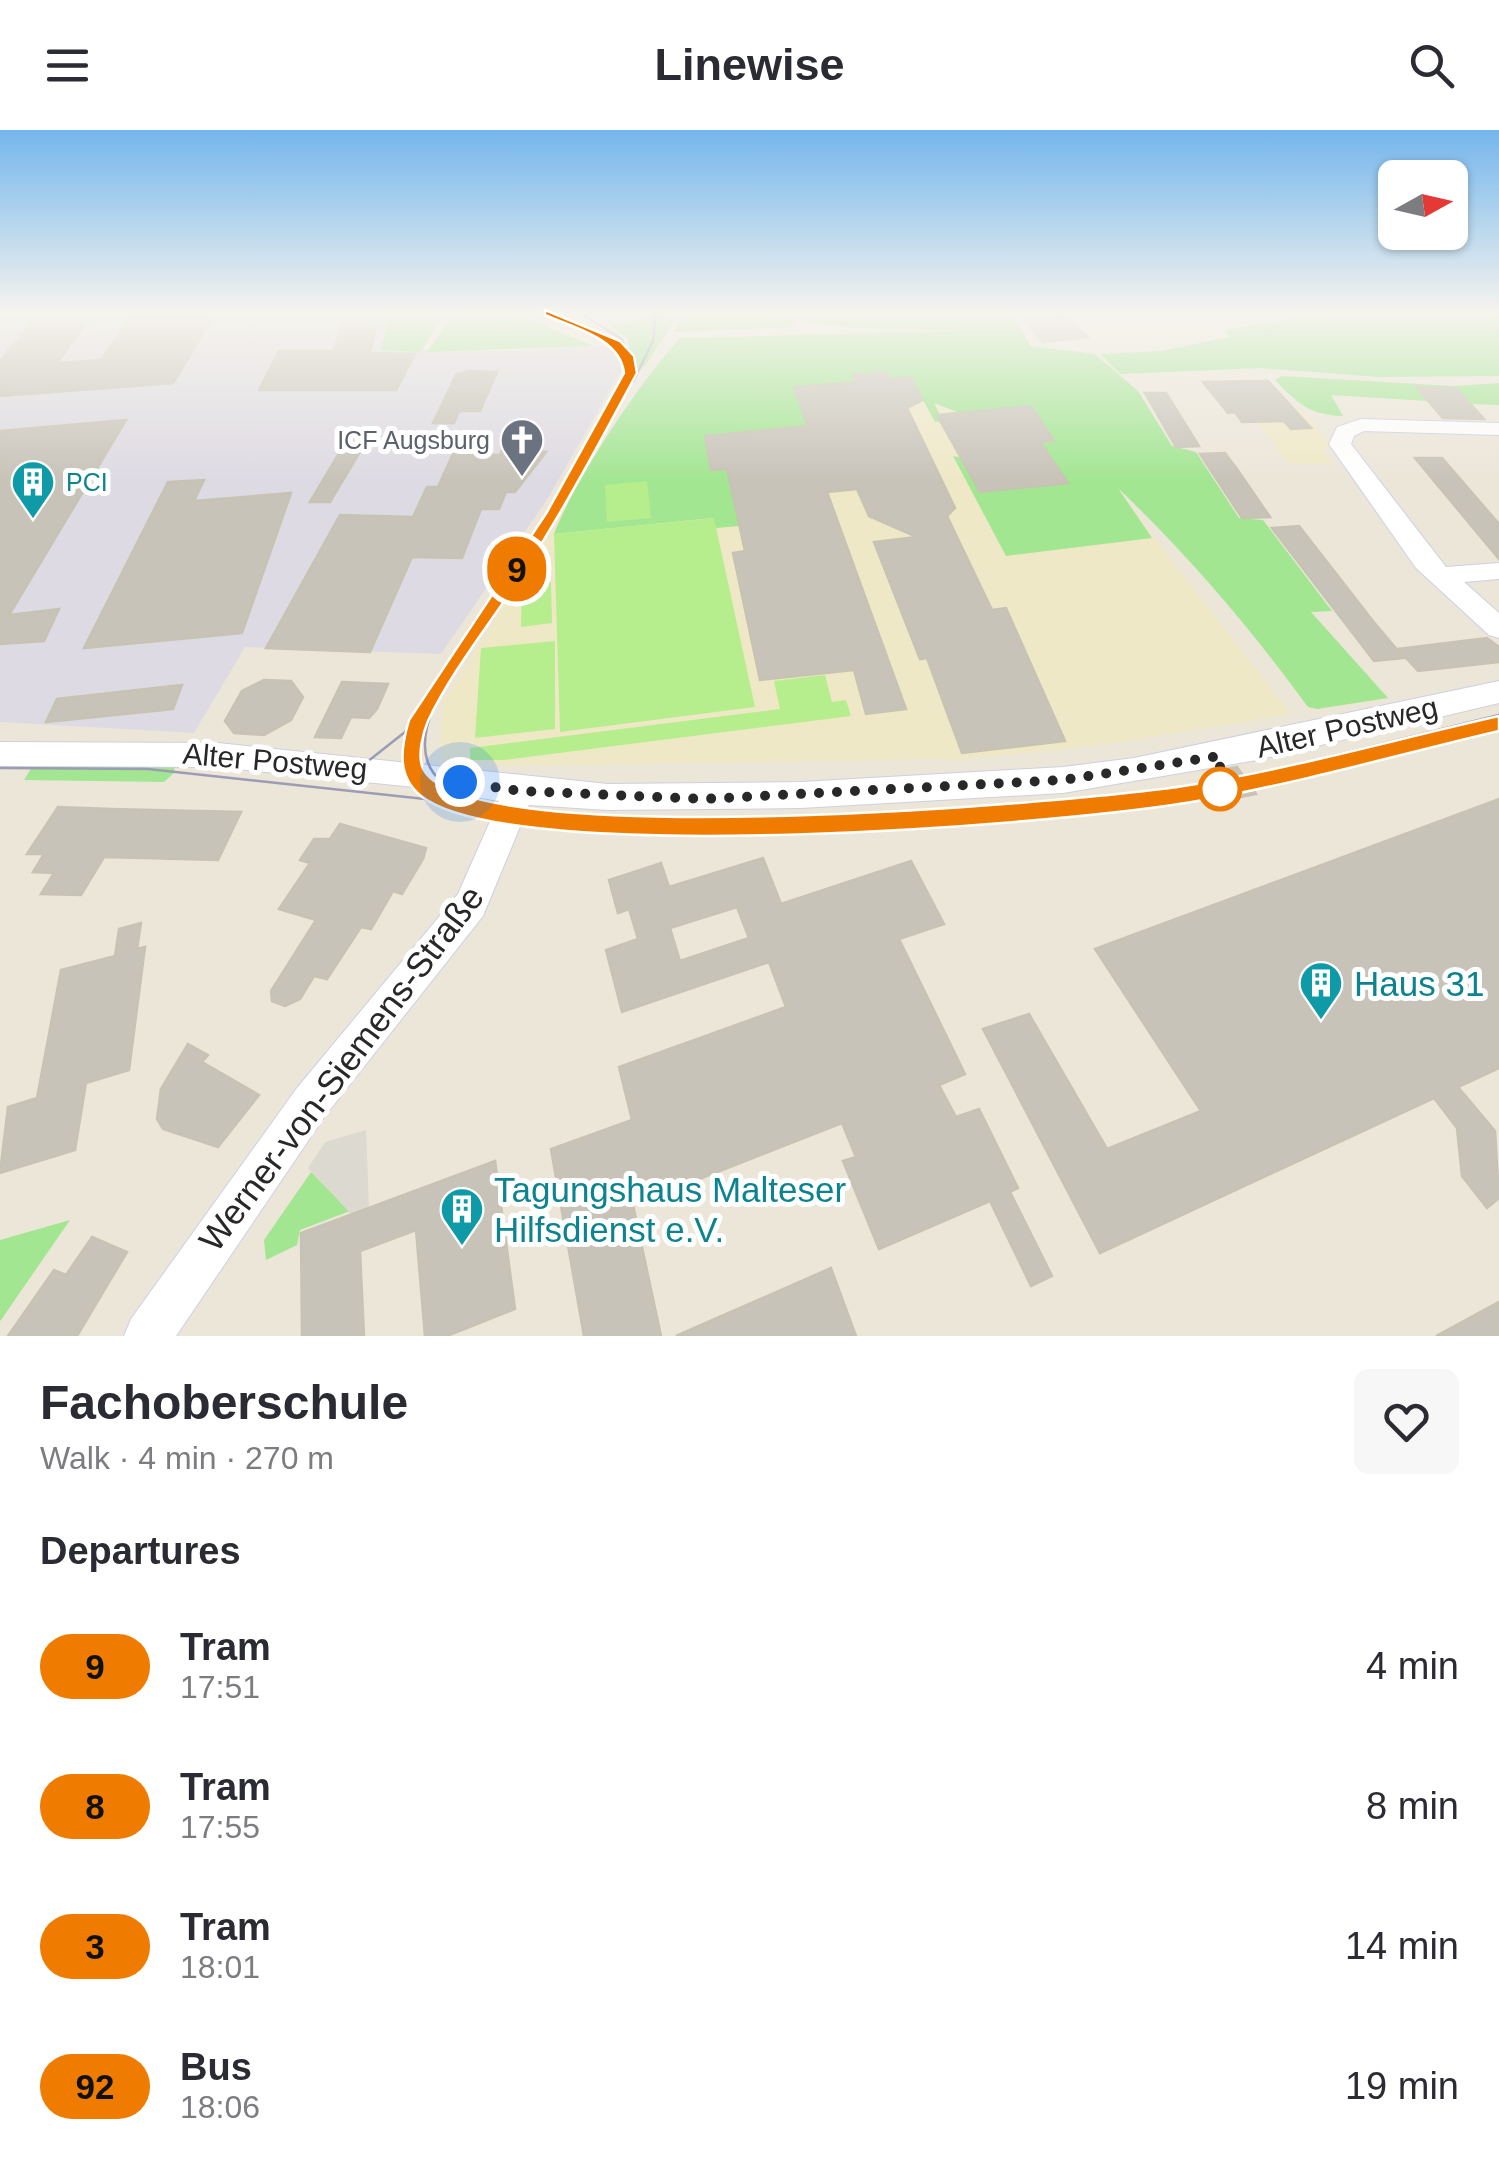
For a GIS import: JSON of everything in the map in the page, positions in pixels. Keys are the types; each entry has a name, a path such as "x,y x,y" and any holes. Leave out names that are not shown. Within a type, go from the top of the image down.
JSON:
{"street":[{"path":"1499,429 1370,424 1351,428 1341,437 1348,459 1438,576 1499,628"},
{"path":"1438,576 1499,571"},
{"name":"Alter Postweg","path":"0,754 218,755 414,774 520,791 704,799 1063,780 1220,756 1499,692"},
{"name":"Werner-von-Siemens-Straße","path":"148,1336 311,1102 471,905 520,791"}],"shaded area":[{"path":"0,368 621,368 548,498 441,654 245,647 194,733 0,722"},
{"path":"654,368 946,368 1044,395 1291,714 1110,744 965,759 502,766 440,760 443,702"},
{"path":"1302,409 1326,438 1329,448 1322,449 1333,464 1288,463 1249,412"},
{"path":"366,1130 369,1207 351,1214 308,1168 325,1142"}],"green space":[{"path":"656,368 1112,368 1138,391 1172,446 1196,452 1239,518 1263,520 1332,611 1311,612 1388,698 1308,707 1218,594 1118,488 1152,538 1006,556 953,456 1067,482 1040,442 1053,439 1031,406 960,413 934,403 943,421 935,422 911,378 888,379 884,372 854,375 856,381 795,387 811,432 781,434 778,429 705,436 711,469 727,469 740,526 716,528 713,518 554,534 610,432"},
{"path":"1114,368 1253,368 1120,374"},
{"path":"1264,368 1499,368 1499,376 1378,377"},
{"path":"1282,376 1454,386 1499,383 1499,405 1472,404 1457,388 1417,386 1427,401 1331,395 1343,416 1332,415 1298,402 1275,380"},
{"path":"647,481 651,518 607,522 605,485"},
{"path":"714,518 755,707 560,732 554,534"},
{"path":"551,582 552,623 521,627 522,585"},
{"path":"555,641 555,729 475,738 481,648"},
{"path":"825,675 832,702 846,700 851,716 504,760 470,760 470,748 780,709 774,681"},
{"path":"35,762 175,762 174,773 164,782 24,780"},
{"path":"311,1172 350,1211 300,1230 297,1245 266,1260 264,1240"},
{"path":"70,1220 1,1320 0,1321 0,1240"}],"building":[{"path":"0,368 182,368 173,383 0,396"},
{"path":"270,368 407,368 396,390 259,390"},
{"path":"468,371 497,372 480,411 459,411 454,423 433,423 456,375"},
{"path":"885,372 888,379 911,377 923,400 907,408 955,508 947,516 992,610 1006,608 1065,741 962,753 927,658 920,659 874,542 917,537 869,516 857,489 827,492 906,709 866,714 854,670 760,680 733,553 745,551 727,469 711,470 705,436 808,426 794,387 856,382 853,375"},
{"path":"1268,381 1311,428 1291,429 1284,421 1242,422 1235,412 1228,413 1203,382"},
{"path":"1416,387 1456,388 1484,419 1443,418"},
{"path":"1145,393 1166,393 1199,446 1176,447"},
{"path":"1031,406 1054,441 1040,442 1068,483 980,492 937,415"},
{"name":"PCI","path":"126,420 9,615 59,609 44,641 0,644 0,431"},
{"path":"341,450 361,450 330,502 310,502"},
{"path":"502,450 546,452 515,492 506,492 499,509 481,509 462,558 412,557 370,652 266,648 340,515 413,517 427,487 438,487 453,454 500,455"},
{"path":"1225,453 1270,517 1242,518 1200,454"},
{"path":"1415,458 1442,458 1499,524 1499,559"},
{"path":"204,480 194,501 291,493 242,633 84,648 168,482"},
{"path":"1299,526 1404,658 1374,661 1272,528"},
{"path":"1487,638 1499,647 1499,662 1418,671 1398,649"},
{"path":"264,680 291,681 303,697 291,720 264,735 234,733 225,721 242,691"},
{"path":"342,682 388,684 369,718 351,717 341,738 315,737"},
{"path":"182,685 173,709 46,722 57,699"},
{"path":"1237,767 1256,794 1235,798 1216,771"},
{"name":"Haus 31","path":"1499,799 1499,1068 1458,1087 1495,1131 1499,1198 1487,1208 1462,1176 1457,1128 1434,1098 1100,1253 983,1029 1029,1014 1107,1149 1201,1111 1095,949"},
{"path":"58,807 241,812 218,860 104,857 81,895 41,894 54,873 33,872 44,854 27,854"},
{"path":"340,824 426,848 423,859 402,894 393,891 371,929 361,927 327,979 314,976 300,999 285,1006 272,1001 271,991 316,920 279,909 310,863 300,860 314,839 330,839"},
{"path":"763,858 781,904 911,861 944,924 899,939 965,1074 939,1085 956,1117 979,1109 1018,1188 1010,1192 1052,1276 1031,1286 990,1201 879,1249 843,1161 856,1157 842,1123 633,1205 661,1336 584,1336 551,1149 632,1120 619,1067 786,1007 769,962 622,1012 606,950 638,939 629,909 618,913 609,880 661,863 669,887","holes":["737,907 749,938 680,961 670,928"]},
{"path":"141,923 137,949 145,947 129,1070 86,1083 75,1150 0,1173 8,1107 37,1098 61,970 115,956 119,929"},
{"path":"188,1044 208,1055 202,1062 259,1095 218,1147 163,1129 157,1119 161,1089"},
{"name":"Tagungshaus Malteser Hilfsdienst e.V.","path":"495,1161 515,1309 447,1336 425,1336 416,1230 360,1251 364,1336 302,1336 301,1233"},
{"path":"92,1237 127,1252 77,1336 8,1336 54,1270 66,1275"},
{"path":"831,1268 856,1336 676,1336"},
{"path":"1499,1302 1499,1336 1436,1336"}],"tram line":[{"path":"314,776 367,762 405,732 555,512 631,368"},
{"name":"9","path":"631,368 626,386 555,512 426,704 414,731 411,761 418,780 440,798 480,812 523,819 661,828 1034,814 1203,792 1499,723"},
{"path":"633,382 640,368"},
{"path":"434,705 425,736 428,761 442,782 469,799"},
{"path":"0,768 148,769 590,817 801,818 1019,807 1166,791 1292,766 1499,715"}],"place":[{"name":"ICF Augsburg","path":"522,478"},
{"name":"PCI","path":"33,520"},
{"name":"Haus 31","path":"1321,1021"},
{"name":"Tagungshaus Malteser Hilfsdienst e.V.","path":"462,1247"}],"route":[{"path":"460,782 520,791 704,799 1063,780 1220,756 1220,789"}]}
